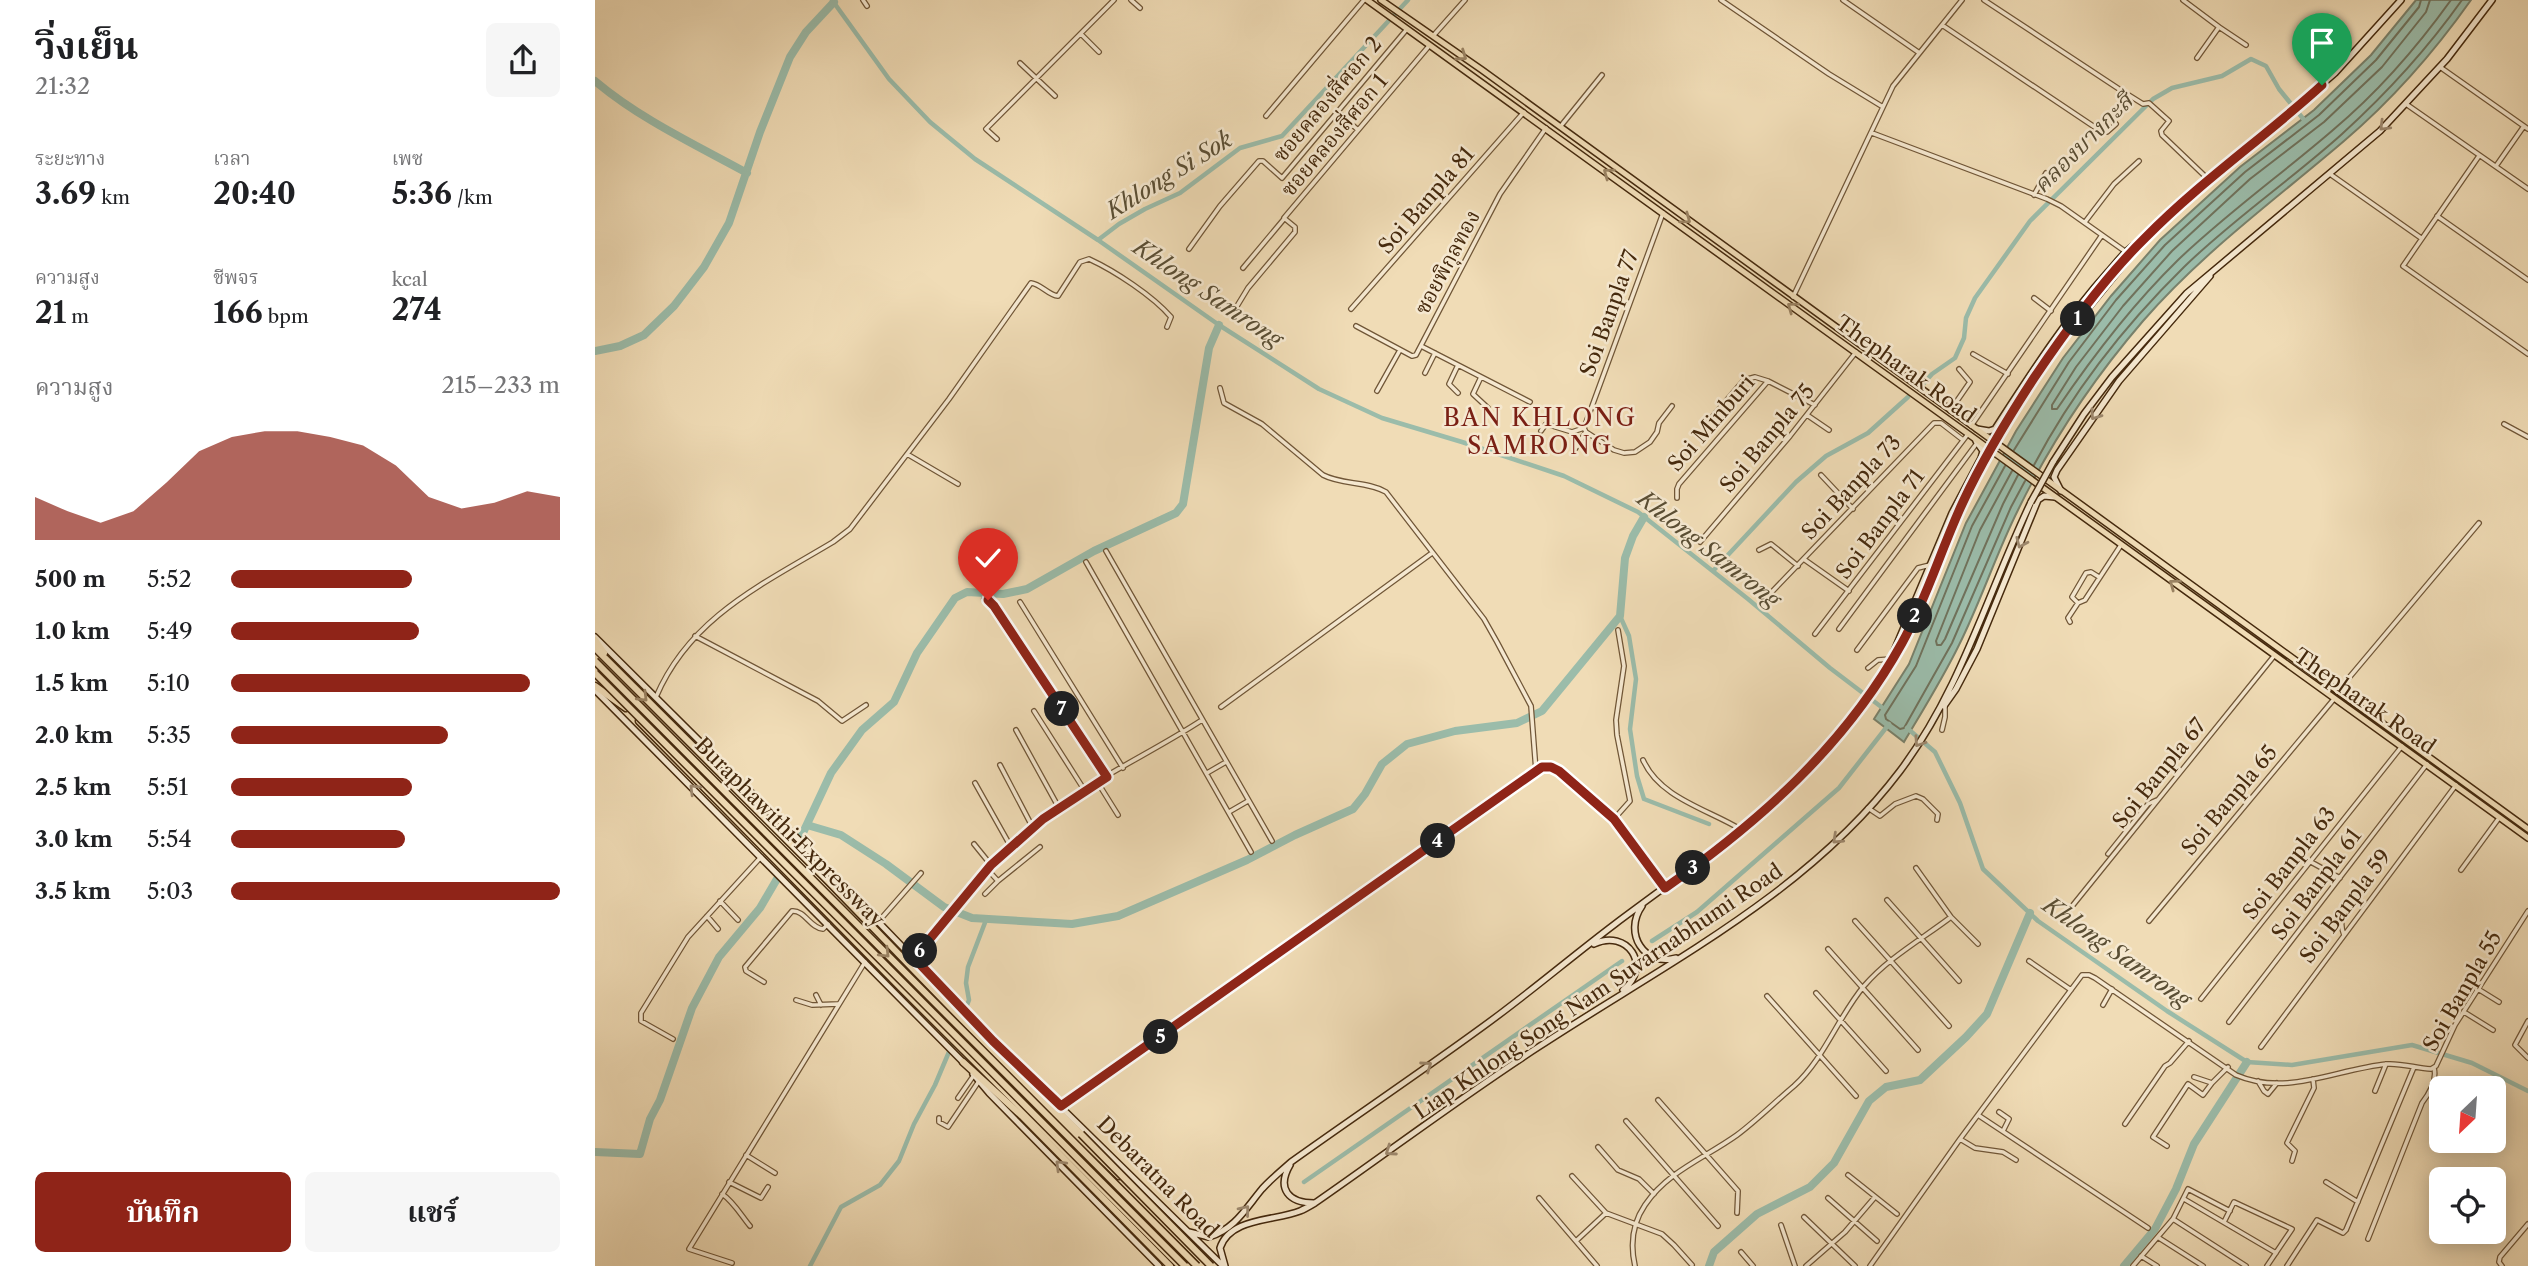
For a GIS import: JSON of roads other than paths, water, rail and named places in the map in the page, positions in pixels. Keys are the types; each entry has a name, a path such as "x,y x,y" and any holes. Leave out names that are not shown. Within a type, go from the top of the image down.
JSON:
{"highway":[{"path":"595,638 620,674"},
{"name":"Debaratna Road","path":"595,648 828,881 1039,1099 1211,1266"},
{"name":"Buraphawithi Expressway","path":"595,661 1197,1266"},
{"path":"595,675 891,979 1183,1266"},
{"name":"Buraphawithi Expressway","path":"595,675 1183,1266"},
{"path":"595,688 626,708"},
{"path":"1008,1055 1041,1095 1211,1266"},
{"path":"963,1062 1061,1155 1170,1266"},
{"path":"1169,1255 1184,1240"}],"main road":[{"name":"Thepharak Road","path":"1366,0 2334,699 2528,829"},
{"name":"Thepharak Road","path":"1381,0 2337,692 2528,838"},
{"name":"Liap Khlong Song Nam Suvarnabhumi Road","path":"1189,1232 1209,1237 1233,1224 1273,1177 1291,1162 1483,1027 1742,830 1786,793 1846,726 1889,664 1913,620 1962,504 2004,426 2035,377 2100,291 2145,238 2209,180 2293,111 2360,47 2401,0"},
{"name":"Liap Khlong Song Nam Suvarnabhumi Road","path":"1224,1266 1220,1248 1227,1236 1248,1224 1300,1211 1315,1203 1538,1047 1686,954 1782,887 1840,838 1900,771 1938,713 1972,645 2009,549 2053,462 2084,414 2153,329 2187,293 2379,131 2440,67 2491,0"},
{"path":"1632,190 1636,183"},
{"path":"1973,427 1989,431 1995,429 2037,363 2092,289 2126,252 2145,238"},
{"path":"2062,492 2055,477 2065,458 2132,364 2216,268"},
{"path":"1889,664 1962,493 1981,458 1983,451 1970,435"},
{"path":"1938,713 1945,706 1977,649 2038,500 2044,496 2058,498"},
{"name":"Debaratna Road","path":"595,638 807,848 1008,1055 1224,1266"},
{"path":"595,688 963,1062 1159,1266"},
{"path":"1648,900 1635,921 1634,933 1639,946 1646,953 1662,959 1668,960 1686,954"},
{"path":"1584,948 1602,940 1615,940 1628,947 1636,958 1637,973 1631,984 1601,1008"},
{"path":"1291,1162 1284,1178 1286,1191 1301,1203 1315,1203"}],"street":[{"path":"863,0 867,6"},
{"path":"997,139 986,129 1114,0"},
{"path":"1131,0 1140,8"},
{"path":"1266,116 1366,0"},
{"path":"1433,36 1465,0"},
{"path":"1721,0 1883,108"},
{"path":"1843,0 1918,52"},
{"path":"1793,297 1893,86 1962,0"},
{"path":"1984,0 2143,104 2149,103 2169,121 2161,134 2209,180"},
{"path":"2183,0 2246,45"},
{"path":"1942,24 2102,132 2116,124"},
{"path":"2197,58 2218,27"},
{"name":"ซอยคลองสี่ศอก 2","path":"1189,249 1220,206 1259,161 1263,160 1282,178 1407,29"},
{"path":"1081,34 1100,52"},
{"name":"ซอยคลองสี่ศอก 1","path":"1234,311 1248,288 1295,232 1295,227 1284,218 1430,45"},
{"path":"1020,62 1055,96"},
{"path":"2440,67 2526,128 2496,166"},
{"path":"1560,127 1602,75"},
{"path":"2405,104 2528,189"},
{"path":"1338,112 1358,130"},
{"name":"Soi Banpla 81","path":"1351,309 1524,113"},
{"name":"ซอยพิกุลทอง","path":"1401,349 1414,356 1421,346 1500,194 1546,128"},
{"path":"1873,133 2047,199 2126,252"},
{"path":"2479,156 2403,266 2528,354"},
{"path":"2084,223 2114,184 2139,161"},
{"path":"2034,195 2046,173"},
{"path":"2330,174 2421,238"},
{"name":"Soi Banpla 77","path":"1575,449 1585,430 1663,213"},
{"path":"2437,216 2528,280"},
{"path":"1243,268 1284,218"},
{"path":"1973,427 2102,235"},
{"path":"656,698 670,669 695,636 719,613 844,534 907,454 1031,283 1058,296 1080,262 1089,259 1164,309 1171,317 1167,327"},
{"path":"2034,298 2051,311"},
{"path":"1356,326 1401,349 1377,391"},
{"path":"1421,346 1530,402"},
{"name":"Soi Banpla 75","path":"1700,542 1807,415 1856,352"},
{"path":"1425,373 1435,353"},
{"path":"1973,354 2008,374"},
{"path":"1458,365 1449,384 1458,393"},
{"path":"1950,411 1970,382 1959,369"},
{"path":"1481,377 1473,394 1487,408 1486,414"},
{"path":"1708,422 1744,380 1755,377 1768,381"},
{"name":"Soi Minburi","path":"1677,498 1679,484 1768,381 1815,405"},
{"path":"1220,388 1224,403 1262,424 1323,475 1333,480 1378,488 1386,492 1484,619 1531,706 1536,771"},
{"path":"1541,431 1548,424 1572,432 1585,430 1614,450 1635,452 1650,442 1659,423 1672,406"},
{"path":"1807,415 1829,430"},
{"name":"Soi Banpla 73","path":"1766,597 1936,422 1963,440"},
{"path":"2504,424 2528,438"},
{"name":"Soi Banpla 71","path":"1815,634 1963,440 1970,435"},
{"path":"1839,629 1977,443"},
{"path":"907,454 958,484"},
{"path":"1821,475 1853,509"},
{"path":"2337,692 2479,523"},
{"path":"1759,550 1771,544 1798,566"},
{"path":"2070,622 2068,618 2077,603 2085,600 2122,545"},
{"path":"1106,551 1272,841"},
{"path":"1221,706 1432,553"},
{"path":"1804,559 1849,591"},
{"path":"1086,562 1251,852"},
{"path":"1857,650 1917,568 1930,565"},
{"path":"2077,603 2072,597 2086,573 2091,572 2099,578"},
{"path":"984,599 994,606 1107,777"},
{"path":"1020,602 1122,768"},
{"path":"1614,819 1630,801 1617,735 1616,720 1624,666 1618,630"},
{"path":"695,636 818,701 842,720 866,705"},
{"name":"Soi Banpla 67","path":"2069,910 2274,656"},
{"path":"1868,668 1878,660 1889,664"},
{"name":"Soi Banpla 65","path":"2149,921 2334,699"},
{"path":"1942,730 1945,706"},
{"path":"1034,711 1085,791"},
{"path":"914,958 987,869 1033,828 1085,791 1202,720"},
{"path":"1016,730 1059,808"},
{"name":"Soi Banpla 63","path":"2201,999 2402,746"},
{"path":"1643,760 1660,784 1682,799 1742,830"},
{"path":"1207,773 1226,762"},
{"name":"Soi Banpla 61","path":"2229,1022 2429,762"},
{"path":"1000,765 1033,828"},
{"path":"1061,1106 1536,771 1547,766 1556,769 1614,819 1665,888"},
{"path":"975,783 1011,847"},
{"path":"1098,783 1118,815"},
{"name":"Soi Banpla 59","path":"2261,1046 2456,785"},
{"path":"1867,808 1880,817 1895,804 1916,796 1923,799 1938,814 1937,820"},
{"path":"2108,854 2148,804 2157,800"},
{"path":"1229,812 1248,801"},
{"path":"2461,870 2500,817"},
{"path":"974,844 991,865"},
{"path":"985,894 1040,847"},
{"path":"673,1039 641,1021 641,1013 688,937 761,856"},
{"path":"2311,862 2340,878"},
{"path":"1916,868 1951,917 1978,944"},
{"path":"987,869 998,881"},
{"path":"879,921 921,873"},
{"path":"1887,900 1959,981"},
{"path":"719,901 738,920"},
{"path":"2344,935 2340,923 2351,906"},
{"path":"764,982 746,971 745,967 792,911 796,910 802,914 818,929 823,929 828,924"},
{"name":"Soi Banpla 55","path":"2228,1067 2246,1080 2277,1083 2300,1083 2386,1064 2434,1068 2449,1037 2528,911"},
{"path":"707,916 718,929"},
{"path":"1635,1266 1632,1240 1635,1223 1654,1194 1673,1175 1739,1133 1795,1085 1863,988 1889,961 1951,917"},
{"path":"1855,921 1949,1026"},
{"path":"1828,949 1918,1050"},
{"path":"2029,961 2071,990"},
{"path":"732,1263 689,1249 865,962"},
{"path":"1870,1266 1960,1139 2085,974 2112,989 2228,1067 2203,1096 2188,1084 2153,1137 2167,1146"},
{"path":"2103,1004 2112,989"},
{"path":"2478,989 2499,1002"},
{"path":"1816,993 1886,1071"},
{"path":"816,995 821,1004"},
{"path":"1767,996 1856,1096"},
{"path":"796,1000 808,1005 838,1004"},
{"path":"2464,1012 2493,1030"},
{"path":"2528,1021 2515,1045 2528,1058"},
{"path":"2125,1124 2165,1066 2189,1041"},
{"path":"2375,1091 2386,1064"},
{"path":"2287,1266 2317,1220 2345,1232 2414,1067"},
{"path":"2368,1239 2422,1103 2429,1094 2435,1077 2434,1068"},
{"path":"958,1098 974,1075"},
{"path":"2194,1077 2213,1083"},
{"path":"2292,1161 2295,1151 2288,1145 2288,1141 2315,1088 2313,1079"},
{"path":"939,1118 939,1122 948,1127 979,1081"},
{"path":"2258,1081 2268,1094 2277,1083"},
{"path":"1658,1100 1738,1191 1737,1213"},
{"path":"1999,1112 2009,1120 2003,1131"},
{"path":"1978,1115 2148,1228"},
{"path":"1626,1121 1718,1226"},
{"path":"1960,1139 1975,1148 2003,1152 2016,1160"},
{"path":"1598,1147 1618,1170 1639,1179 1654,1194"},
{"path":"746,1155 775,1173"},
{"path":"1848,1175 1897,1214"},
{"path":"1572,1176 1606,1213 1635,1223 1669,1240 1692,1265"},
{"path":"729,1182 761,1198 768,1187"},
{"path":"2326,1182 2358,1202"},
{"path":"2133,1266 2173,1219 2188,1189 2230,1211"},
{"path":"722,1194 731,1200 734,1208 750,1226"},
{"path":"1806,1266 1831,1245 1875,1197"},
{"path":"1539,1198 1597,1266"},
{"path":"1828,1198 1877,1241"},
{"path":"2184,1198 2276,1253"},
{"path":"2224,1222 2234,1202 2291,1229 2267,1266"},
{"path":"1576,1241 1606,1213"},
{"path":"1804,1217 1854,1266"},
{"path":"2173,1219 2246,1266"},
{"path":"2499,1265 2528,1224"},
{"path":"1781,1225 1795,1266"},
{"path":"2159,1238 2203,1266"},
{"path":"1741,1252 1753,1266"},
{"path":"2141,1256 2157,1266"}],"water":[{"path":"2416,0 2471,0 2443,38 2379,109 2190,272 2143,321 2107,365 2074,411 2031,485 1959,645 1904,742 1874,719 1909,664 1966,523 2016,431 2063,358 2111,296 2160,240 2240,167 2314,110 2371,55"}],"waterway":[{"name":"Khlong Samrong","path":"832,0 889,79 930,122 975,159 1098,240 1219,325 1319,389 1382,418 1564,476 1638,512 1884,709"},
{"name":"Khlong Si Sok","path":"1098,240 1145,209 1180,193 1240,148 1282,136 1408,0"},
{"path":"595,351 620,346 644,335 674,306 704,267 729,223 760,132 790,57 806,32 834,2"},
{"name":"คลองบางกะสี","path":"1924,383 1955,358 1964,338 1966,318 1975,298 2030,221 2153,99 2172,88 2222,76 2251,59 2266,66 2279,89 2305,121"},
{"path":"595,81 649,119 747,173"},
{"path":"801,837 831,773 862,730 894,702 917,653 955,598 967,592 1003,594 1027,589 1094,551 1176,513 1183,504 1209,348 1219,325"},
{"path":"1713,571 1796,482 1826,456 1868,433 1908,397"},
{"path":"807,825 841,835 944,907 972,918 1072,924 1118,916 1247,860 1353,809 1382,764 1407,744 1455,731 1517,723 1542,711 1620,616 1625,558 1644,517"},
{"path":"1620,616 1629,636 1636,679 1630,729 1637,776 1644,799 1709,824"},
{"path":"1652,941 1697,912 1839,788 1889,724"},
{"name":"Khlong Samrong","path":"1907,728 1935,752 1960,803 1983,869 2038,921 2167,1011 2247,1062 2292,1065 2412,1045 2472,1063 2528,1091"},
{"path":"595,1152 640,1154 650,1119 660,1100 692,1008 719,957 760,908 777,879"},
{"path":"1709,1266 1714,1252 1757,1214 1810,1187 1834,1163 1869,1101 1886,1087 1920,1080 1987,1014 2030,913"},
{"path":"958,1028 969,1000 966,983 968,967 986,920"},
{"path":"1304,1182 1622,961"},
{"path":"810,1266 841,1207 880,1185 899,1161 954,1040"},
{"path":"2124,1266 2155,1229 2176,1189 2194,1144 2247,1062"}],"district":[{"name":"BAN KHLONG SAMRONG","path":"1540,431"}]}
